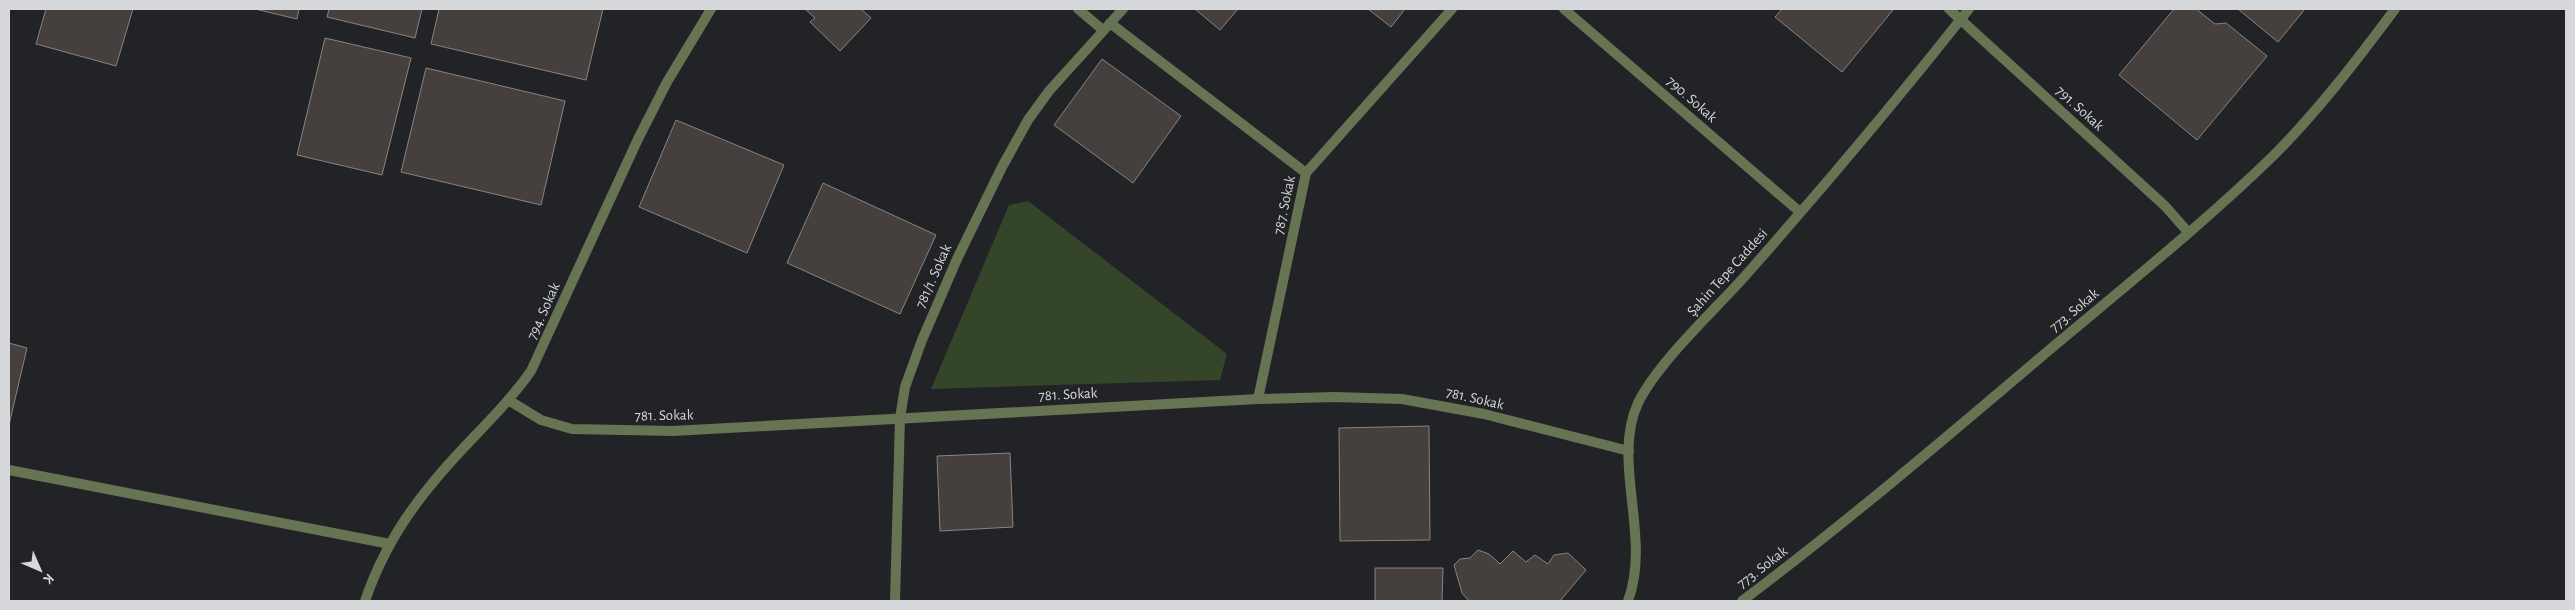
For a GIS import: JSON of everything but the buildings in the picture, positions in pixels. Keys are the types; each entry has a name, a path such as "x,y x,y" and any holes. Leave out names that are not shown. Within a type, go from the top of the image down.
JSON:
{"street":[{"name":"794. Sokak","path":"365,601 372,581 390,544 435,480 510,401 531,371 548,340 610,199 667,82 711,9"},
{"path":"1078,9 1107,26 1306,172"},
{"name":"781/1. Sokak","path":"896,601 900,418 906,387 922,340 957,259 1002,167 1028,120 1049,91 1123,9"},
{"name":"787. Sokak","path":"1258,399 1306,172 1452,9"},
{"name":"791. Sokak","path":"1949,9 2164,206 2188,232"},
{"name":"Şahin Tepe Caddesi","path":"1628,601 1636,561 1636,530 1628,451 1632,421 1638,403 1657,375 1800,212 1969,9"},
{"name":"773. Sokak","path":"1742,601 1889,485 2188,232 2280,148 2346,74 2395,9"},
{"name":"790. Sokak","path":"1569,10 1800,212"},
{"name":"781. Sokak","path":"510,401 541,420 572,429 673,431 1258,399 1334,397 1402,399 1484,414 1628,451"},
{"path":"9,470 390,544"}],"green space":[{"path":"1028,201 1227,354 1220,380 931,389 1009,205"}]}
